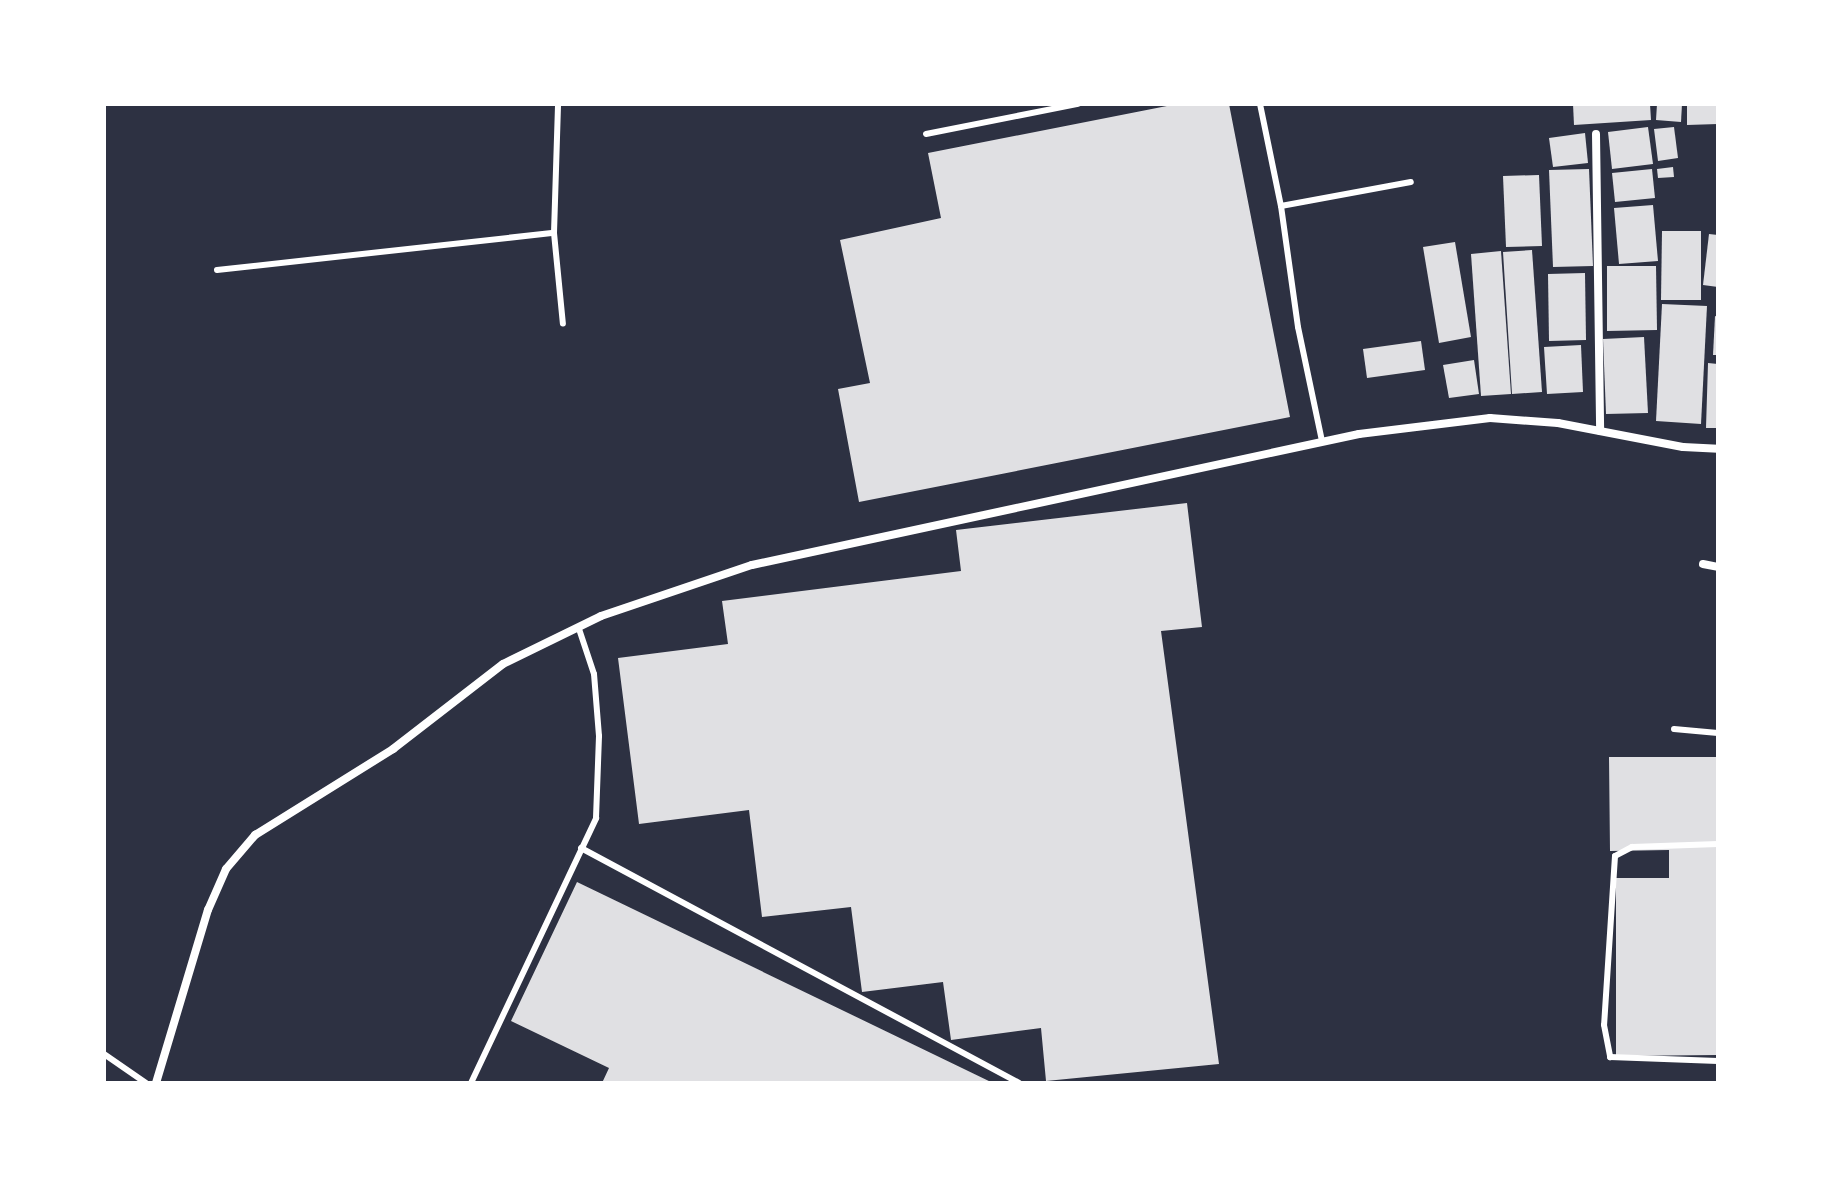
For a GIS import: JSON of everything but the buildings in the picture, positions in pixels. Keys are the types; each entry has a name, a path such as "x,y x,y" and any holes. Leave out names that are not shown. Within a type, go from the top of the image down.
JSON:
{"street":[{"path":"1596,134 1600,431"},
{"path":"156,1083 208,910 226,869 255,835 393,749 503,664 601,616 752,565 1189,474 1322,441 1490,418 1718,449"},
{"path":"1703,564 1718,567"}],"lane":[{"path":"558,104 554,233 563,324"},
{"path":"926,134 1078,104"},
{"path":"1260,104 1281,206 1298,327 1322,441"},
{"path":"1281,206 1411,182"},
{"path":"217,270 554,233"},
{"path":"471,1083 596,818 599,736 594,674 579,629"},
{"path":"1674,729 1718,733"},
{"path":"1718,844 1632,847 1615,856 1604,1025 1610,1057 1718,1061"},
{"path":"581,848 1019,1083"},
{"path":"104,1054 146,1083"}]}
